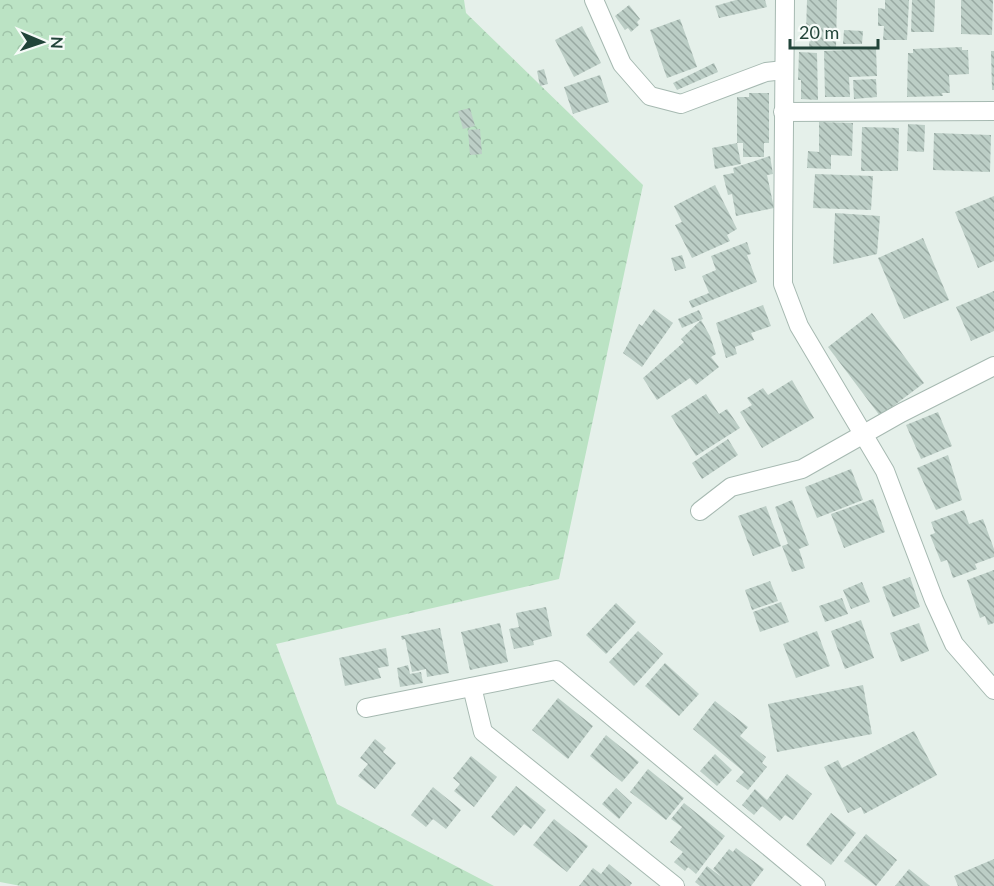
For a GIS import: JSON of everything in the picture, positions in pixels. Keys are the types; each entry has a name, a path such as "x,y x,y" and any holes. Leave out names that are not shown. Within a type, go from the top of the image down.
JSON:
{"street":[{"path":"594,0 622,64 650,96 681,104 766,72 784,70"},
{"path":"785,0 783,274 787,300 799,326 885,471 934,600 954,644 994,690"},
{"path":"783,112 994,111"},
{"path":"700,511 731,487 802,469 864,436 901,413 994,366"},
{"path":"366,708 556,670 816,886"},
{"path":"472,687 483,732 675,886"}],"green space":[{"path":"0,0 464,0 466,13 643,185 559,579 276,644 337,804 494,886 21,886 0,882"}],"building":[{"path":"736,0 765,0 767,7 719,18 715,6"},
{"path":"807,0 837,0 836,48 809,47 810,33 806,33"},
{"path":"885,0 909,0 907,40 883,40 884,26 878,26 878,8 885,9"},
{"path":"912,0 935,0 934,32 911,32"},
{"path":"961,0 993,0 992,35 961,34"},
{"path":"629,5 640,19 637,22 639,25 631,32 628,28 625,30 615,16"},
{"path":"680,19 697,67 667,78 650,30"},
{"path":"582,26 601,63 574,77 555,40"},
{"path":"844,30 863,31 862,44 843,44"},
{"path":"962,47 962,50 968,50 969,74 949,75 950,93 942,93 943,96 907,97 908,53 913,53 913,49"},
{"path":"876,49 877,76 849,77 850,97 825,97 824,51"},
{"path":"991,51 994,51 994,90 992,90"},
{"path":"799,52 817,53 818,100 801,99 801,80 798,80"},
{"path":"714,63 718,72 677,90 673,83"},
{"path":"544,69 548,84 540,86 537,71"},
{"path":"600,75 609,102 573,114 564,87"},
{"path":"876,79 877,97 854,99 853,80"},
{"path":"749,93 769,93 769,143 764,143 764,157 743,157 743,143 737,143 737,97 749,97"},
{"path":"470,108 475,126 463,129 458,111"},
{"path":"819,122 853,123 852,156 831,155 831,169 807,168 808,151 819,152"},
{"path":"908,124 925,125 924,152 907,151"},
{"path":"862,127 899,128 898,171 861,171"},
{"path":"480,129 482,154 470,155 468,130"},
{"path":"934,133 991,135 990,172 933,170"},
{"path":"737,143 741,164 715,169 712,148"},
{"path":"770,156 773,174 767,175 774,208 736,216 732,194 728,195 723,175 734,173 733,168"},
{"path":"815,174 873,176 871,210 813,208"},
{"path":"715,185 737,229 727,235 730,241 692,258 675,225 682,222 674,206"},
{"path":"994,196 994,261 978,268 955,212"},
{"path":"835,213 880,216 877,254 833,264"},
{"path":"923,238 949,300 904,319 878,258"},
{"path":"747,242 751,254 747,255 757,282 692,308 689,301 709,293 702,276 716,270 711,256"},
{"path":"682,255 686,268 675,271 671,258"},
{"path":"994,291 994,331 971,341 956,307"},
{"path":"763,305 771,326 751,333 754,340 735,347 737,354 726,358 716,323"},
{"path":"654,309 673,323 642,367 623,353 639,324 642,326"},
{"path":"699,310 703,319 682,328 678,319"},
{"path":"872,313 924,383 880,416 828,347"},
{"path":"701,320 716,354 711,357 719,367 696,385 690,378 657,400 643,378 684,342 681,339"},
{"path":"792,380 814,418 762,448 740,412 752,405 747,398 763,388 768,395"},
{"path":"706,394 719,414 727,409 740,428 696,456 671,416"},
{"path":"938,412 952,446 921,459 906,425"},
{"path":"728,439 738,455 702,479 692,463"},
{"path":"948,455 962,500 936,510 917,468"},
{"path":"851,469 863,500 817,518 805,487"},
{"path":"873,499 885,532 844,548 831,514"},
{"path":"792,500 809,545 799,549 805,568 792,572 782,546 788,544 775,507"},
{"path":"766,506 781,546 753,556 738,516"},
{"path":"964,510 969,524 983,519 994,549 994,557 975,564 977,569 953,578 947,560 941,562 930,535 935,533 931,522"},
{"path":"994,570 994,623 988,625 985,616 980,618 967,580"},
{"path":"910,577 920,607 893,617 882,587"},
{"path":"770,581 778,601 752,610 745,590"},
{"path":"862,582 870,602 851,609 843,590"},
{"path":"842,598 848,614 825,622 819,606"},
{"path":"781,602 789,622 760,632 753,612"},
{"path":"616,603 636,622 606,654 586,635"},
{"path":"546,607 552,636 533,641 534,645 514,649 509,629 519,627 516,613"},
{"path":"861,620 874,658 845,669 831,631"},
{"path":"500,623 508,662 470,670 461,632"},
{"path":"919,623 929,651 901,662 890,633"},
{"path":"440,628 449,673 427,677 426,669 412,672 405,639 402,640 401,636"},
{"path":"638,631 663,654 634,686 609,662"},
{"path":"817,631 830,666 796,678 783,644"},
{"path":"386,648 389,666 378,668 381,678 345,686 339,658"},
{"path":"665,663 699,694 679,716 645,686"},
{"path":"408,665 410,674 421,672 423,683 400,687 397,668"},
{"path":"863,685 872,734 777,752 768,704"},
{"path":"558,698 593,726 568,759 532,730"},
{"path":"715,701 748,727 740,736 766,757 762,763 767,767 748,790 736,781 744,772 693,729"},
{"path":"914,731 937,775 864,814 861,807 848,813 824,767 838,760 842,768"},
{"path":"606,735 639,762 622,782 590,756"},
{"path":"375,739 386,748 383,752 396,763 375,789 358,776 368,764 360,758"},
{"path":"715,754 732,770 717,786 700,771"},
{"path":"471,756 497,777 474,807 454,791 460,784 453,778"},
{"path":"648,769 684,798 666,820 630,792"},
{"path":"787,774 812,794 793,820 785,815 780,821 762,806 754,815 742,805 755,789 767,800"},
{"path":"516,786 546,810 531,829 524,824 514,836 491,817"},
{"path":"433,787 461,810 446,829 433,819 426,827 411,815"},
{"path":"616,788 632,803 619,819 602,804"},
{"path":"684,803 725,836 696,874 688,867 685,871 674,862 683,852 670,842 682,827 671,819"},
{"path":"831,813 856,833 831,865 806,845"},
{"path":"554,819 588,846 567,872 533,845"},
{"path":"866,834 897,860 876,886 844,861"},
{"path":"736,848 764,869 751,886 700,886 695,882 707,866 723,878 713,869 729,849 733,852"},
{"path":"994,859 994,886 958,886 954,876"},
{"path":"609,864 632,883 630,886 579,886 593,868 601,874"},
{"path":"909,869 930,886 895,886"}]}
